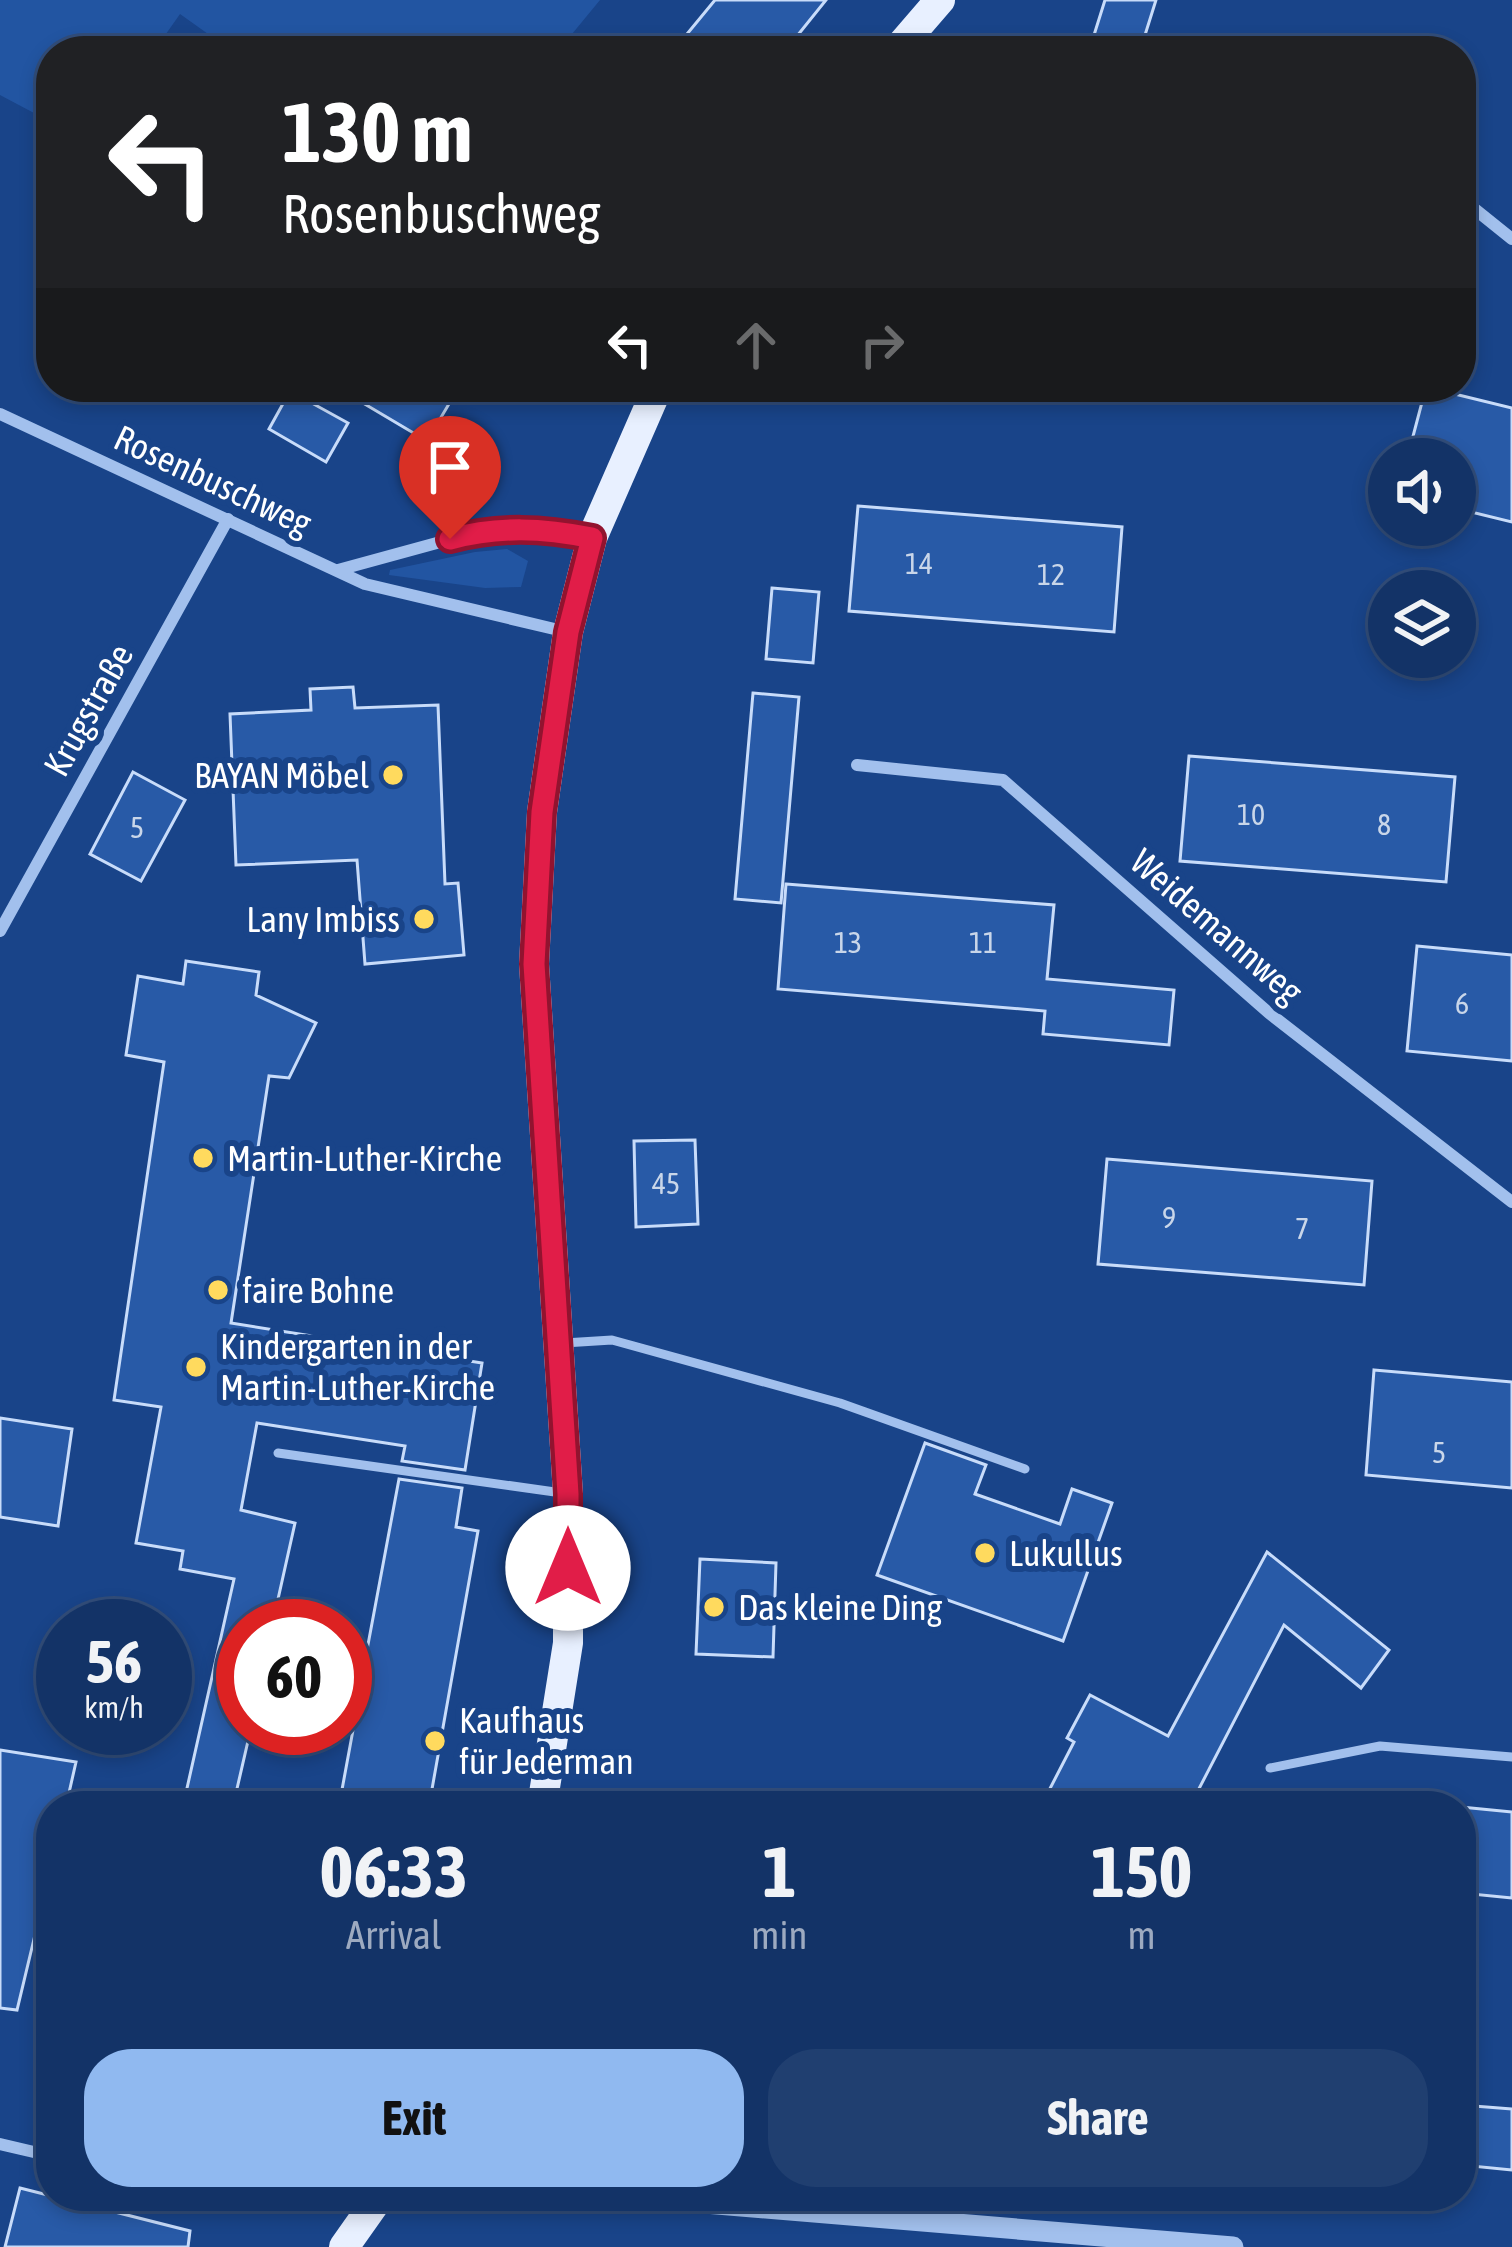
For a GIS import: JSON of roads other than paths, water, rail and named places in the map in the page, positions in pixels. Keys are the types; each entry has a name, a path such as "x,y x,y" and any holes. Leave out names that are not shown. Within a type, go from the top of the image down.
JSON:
{"main road":[{"path":"909,36 940,0"},
{"path":"544,1791 568,1643 568,1494 534,964 542,812 568,632 592,538 651,402"},
{"path":"344,2247 369,2211"}],"street":[{"path":"1476,210 1512,239"},
{"name":"Rosenbuschweg","path":"0,414 364,584 568,632"},
{"name":"Krugstraße","path":"0,931 227,519"},
{"name":"Rosenbuschweg","path":"336,570 488,529 552,530 592,538"},
{"name":"Weidemannweg","path":"857,765 1003,780 1269,1013 1512,1202"},
{"path":"0,2144 36,2152"},
{"path":"801,2211 1233,2247"}],"lane":[{"path":"559,1343 613,1340 840,1403 1025,1469"},
{"path":"278,1453 568,1494"},
{"path":"1270,1768 1380,1745 1512,1757"}],"place":[{"name":"BAYAN Möbel","path":"393,775"},
{"name":"Lany Imbiss","path":"424,919"},
{"name":"Martin-Luther-Kirche","path":"203,1158"},
{"name":"faire Bohne","path":"218,1290"},
{"name":"Kindergarten in der Martin-Luther-Kirche","path":"196,1367"},
{"name":"Lukullus","path":"985,1553"},
{"name":"Das kleine Ding","path":"714,1607"},
{"name":"Kaufhaus für Jederman","path":"435,1741"}]}
